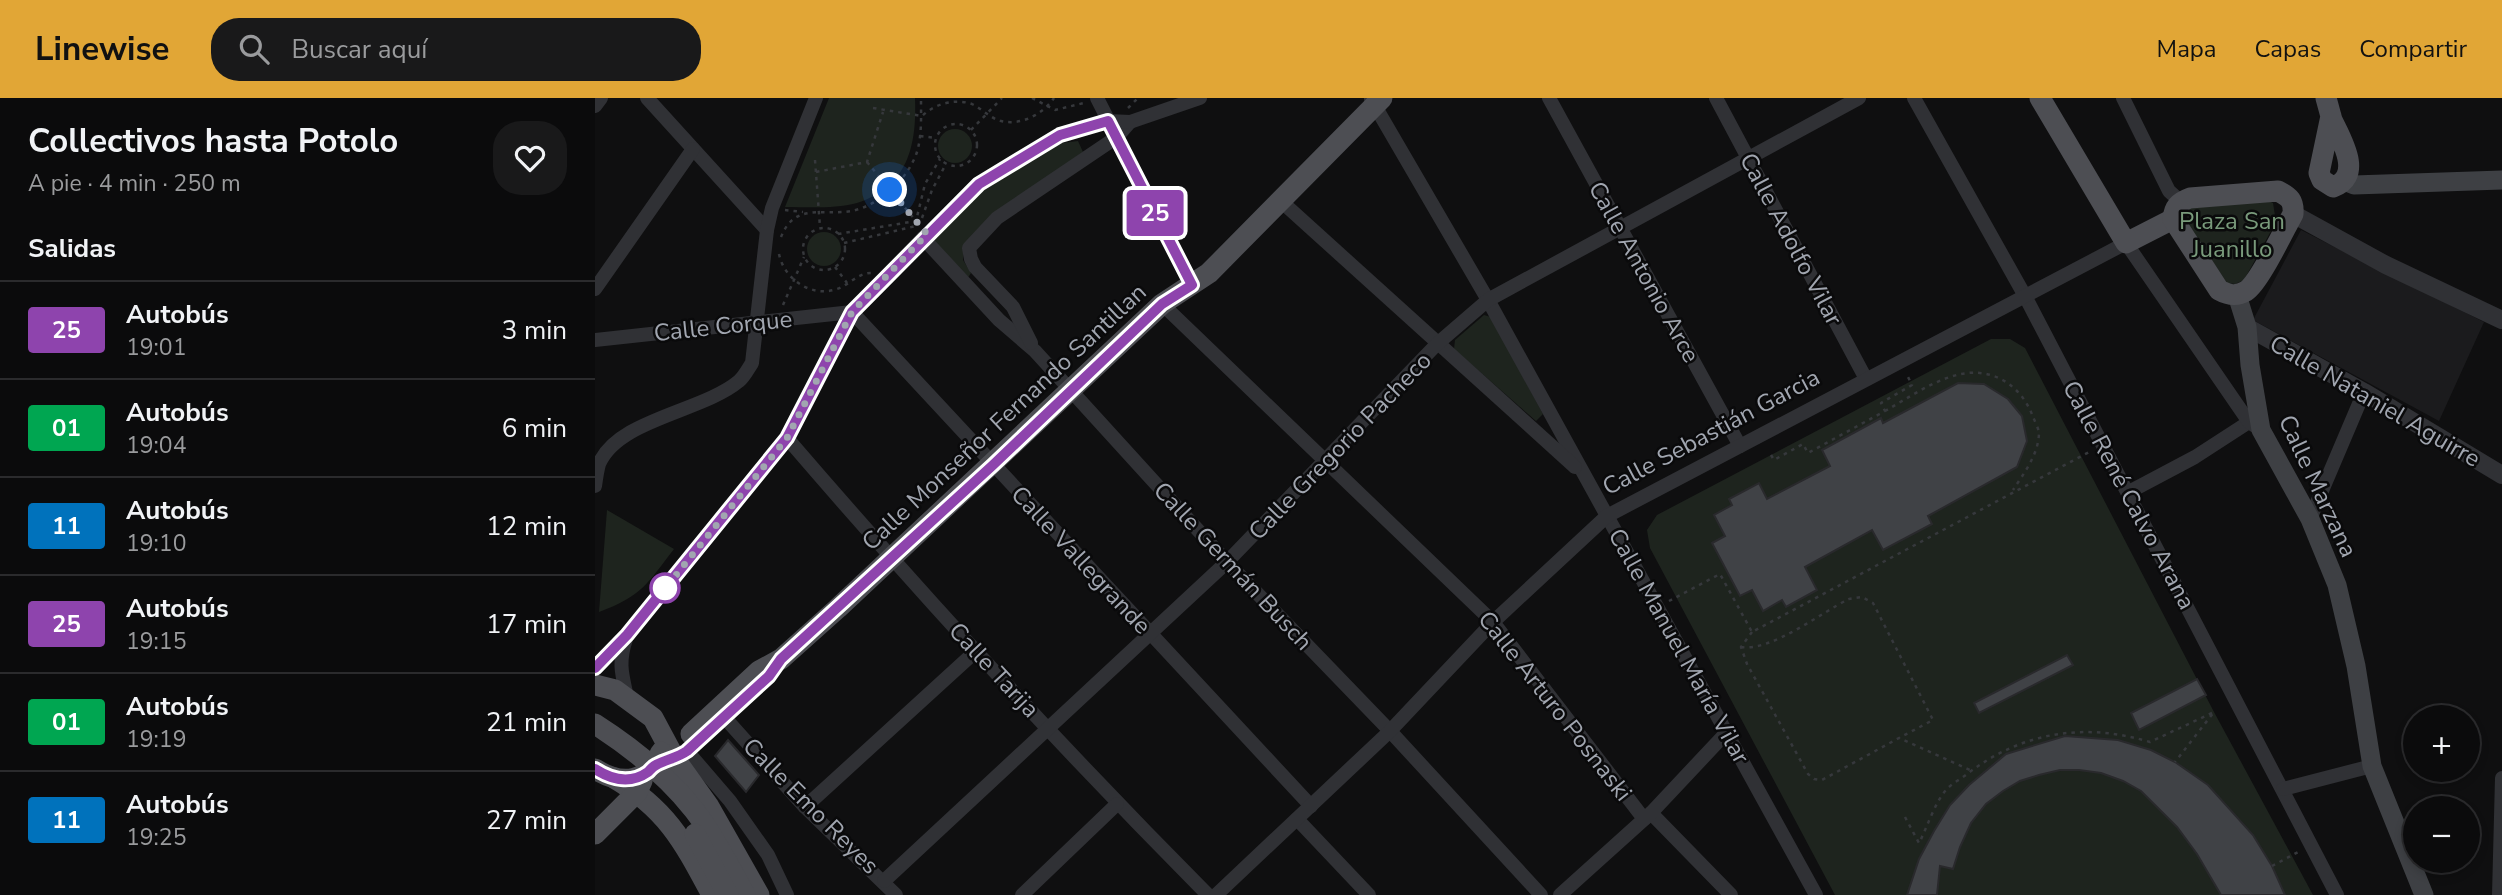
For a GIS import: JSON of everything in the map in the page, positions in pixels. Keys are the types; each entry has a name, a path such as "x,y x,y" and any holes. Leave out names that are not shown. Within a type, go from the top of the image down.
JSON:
{"main road":[{"path":"2041,98 2126,243"},
{"name":"Calle Monseñor Fernando Santillan","path":"671,756 725,718 769,676 781,659 993,465 1162,304 1209,273 1282,202 1376,100"},
{"path":"2322,180 2333,187 2344,181 2349,162 2329,107"},
{"path":"2322,180 2320,163 2325,152 2329,107"},
{"path":"2325,152 2336,146 2346,150"},
{"path":"2292,207 2278,191 2190,198 2176,210 2219,290 2228,295 2237,295 2252,286 2292,207 2322,180"},
{"path":"2344,181 2354,185 2502,180"},
{"name":"Calle Sebastián Garcia","path":"2126,243 2176,210"},
{"name":"Calle Marzana","path":"2237,295 2247,327 2255,426 2310,519 2337,585 2356,666 2372,766 2424,895"},
{"name":"Calle Monseñor Fernando Santillan","path":"671,756 759,671 781,659"},
{"path":"595,685 615,690 653,718 671,756 708,805 759,895"},
{"path":"595,724 634,752 682,796 696,812 745,895"},
{"path":"595,739 626,762 672,804 696,835 728,895"},
{"path":"605,774 631,780 671,756"},
{"path":"595,834 671,756"},
{"path":"605,774 637,792 673,826 712,895"}],"street":[{"path":"595,106 601,98"},
{"path":"647,98 767,230"},
{"path":"595,486 600,463 619,439 713,398 740,380 751,363 772,208 816,98"},
{"path":"595,668 627,635 787,438 852,312 882,281 921,232 979,184 1060,135 1108,121 1130,122 1200,98"},
{"name":"Calle Antonio Arce","path":"1549,98 1740,446"},
{"name":"Calle Adolfo Vilar","path":"1716,98 1866,379"},
{"name":"Calle Gregorio Pacheco","path":"884,881 1227,562 1437,344 1489,300 1859,98"},
{"name":"Calle René Calvo Arana","path":"1914,98 2025,296 2337,895"},
{"path":"2123,98 2176,210"},
{"path":"1097,99 1192,285"},
{"name":"Calle Manuel María Vilar","path":"1376,100 1728,731 1816,895"},
{"path":"1035,351 1013,307 975,267 969,248 997,218 1117,137 1130,122"},
{"path":"595,289 693,149"},
{"path":"1282,202 1584,475"},
{"path":"2292,207 2386,265 2502,320"},
{"name":"Calle Germán Busch","path":"921,232 999,320 1035,351 1227,562 1390,731 1541,895"},
{"path":"2126,243 2255,426 2129,492"},
{"name":"Calle Sebastián Garcia","path":"1216,895 1390,731 1493,622 1607,516 2126,243"},
{"name":"Calle Arturo Posnaski","path":"1162,304 1493,622 1648,816 1731,895"},
{"name":"Calle Corque","path":"595,340 852,312"},
{"name":"Calle Vallegrande","path":"852,312 1311,806"},
{"name":"Calle Nataniel Aguirre","path":"2247,327 2364,392 2502,475"},
{"path":"2310,519 2364,392"},
{"name":"Calle Tarija","path":"787,438 976,651 1118,804 1208,895"},
{"path":"627,635 620,656 620,669 627,697"},
{"path":"805,807 976,651"},
{"name":"Calle Emo Reyes","path":"725,718 805,807 897,895"},
{"path":"1560,895 1648,816 1728,731"},
{"path":"671,756 730,802 760,845 787,895"},
{"path":"2283,789 2372,766"},
{"path":"2499,895 2502,778"},
{"path":"1022,895 1118,804"},
{"path":"1297,819 1369,895"}],"path":[{"path":"772,208 806,212 852,211 871,204 890,190 911,165 917,152 922,116 921,98"},
{"path":"971,130 1002,98"},
{"path":"1033,98 1055,110 1097,99"},
{"path":"922,116 932,106 954,99 971,103 1000,121 1013,121 1030,118 1048,106 1053,98"},
{"path":"873,108 922,116"},
{"path":"867,162 884,110"},
{"path":"954,124 971,130 977,146 973,157 958,166 946,164 940,159 935,149 936,138 943,128 954,124"},
{"path":"920,136 936,138"},
{"path":"916,220 925,184 940,159"},
{"path":"815,160 820,229"},
{"path":"816,172 867,162"},
{"path":"867,162 916,220 921,232"},
{"path":"921,232 932,190 946,164"},
{"path":"780,239 785,227 806,212"},
{"path":"838,234 916,220"},
{"path":"777,320 804,257 806,239 820,229 833,230 844,243 844,256 830,269 817,269 804,257"},
{"path":"844,243 921,232"},
{"path":"779,251 781,264 788,275 811,290 837,289 868,272 876,274 882,281"},
{"path":"835,267 847,283"},
{"path":"1885,411 1881,403 1912,385 1900,361"},
{"path":"1771,455 1774,460 1803,444 1808,453 1945,379 1967,373 1992,374 2017,389 2030,409 2039,432 2032,463 2011,493"},
{"path":"1741,647 1752,632 2104,445"},
{"path":"1658,607 1720,574 1752,632"},
{"path":"1862,597 1873,603 1933,720 1822,780 1814,779 1808,774 1747,664 1741,647 1751,649 1778,638 1849,599 1862,597"},
{"path":"1905,817 1919,843 1946,790 1989,758 2036,738 2078,731 2130,736 2150,741 2214,712 2175,762"},
{"path":"1899,738 1972,771"},
{"path":"2272,866 2311,845"}],"shaded area":[{"path":"2301,230 2484,322 2439,421 2253,320"}],"green space":[{"path":"829,98 915,98 914,132 906,162 888,186 857,203 830,207 785,207"},
{"path":"955,129 967,134 972,146 967,158 955,163 943,158 938,146 943,134"},
{"path":"1078,141 1083,152 964,244 963,260 971,273 967,279 934,242 937,233 982,191 1061,143"},
{"name":"Plaza San Juanillo","path":"2262,198 2273,203 2276,222 2244,280 2235,284 2227,283 2188,225 2187,212 2191,206"},
{"path":"824,232 836,237 841,249 836,261 824,266 812,261 807,249 812,237"},
{"path":"1484,315 1491,317 1543,414 1536,421 1454,349 1455,340"},
{"path":"1991,339 2010,339 2025,348 2214,712 2313,895 1835,895 1650,548 1647,530 1657,515"},
{"path":"607,510 674,549 635,594 599,612"}],"building":[{"path":"1958,383 1984,384 2008,399 2022,416 2027,441 2017,467 1928,516 1932,524 1883,550 1872,530 1805,567 1817,590 1786,607 1782,600 1763,611 1752,590 1740,596 1712,543 1725,536 1714,515 1732,505 1729,499 1759,483 1767,499 1830,466 1822,450 1881,418 1883,423"},
{"path":"2067,655 2073,665 1979,713 1974,703"},
{"path":"2197,679 2206,695 2139,730 2131,713"},
{"path":"2065,736 2118,740 2151,750 2175,762 2208,785 2253,835 2272,866 2285,895 2221,895 2197,854 2177,827 2141,791 2101,773 2060,770 2020,781 1986,804 1971,823 1953,869 1940,866 1937,895 1907,895 1919,859 1934,831 1950,805 1969,785 2006,754"},
{"path":"728,740 759,775 746,792 715,756"}],"bus line":[{"name":"25","path":"595,668 627,635 787,438 852,312 979,184 1060,135 1108,121 1192,285 1162,304 993,465 781,659 769,676 687,751 675,759 655,765 631,780 614,778 595,769"}],"route":[{"path":"665,588 659,596 787,438 852,312 927,234 890,190"}]}
